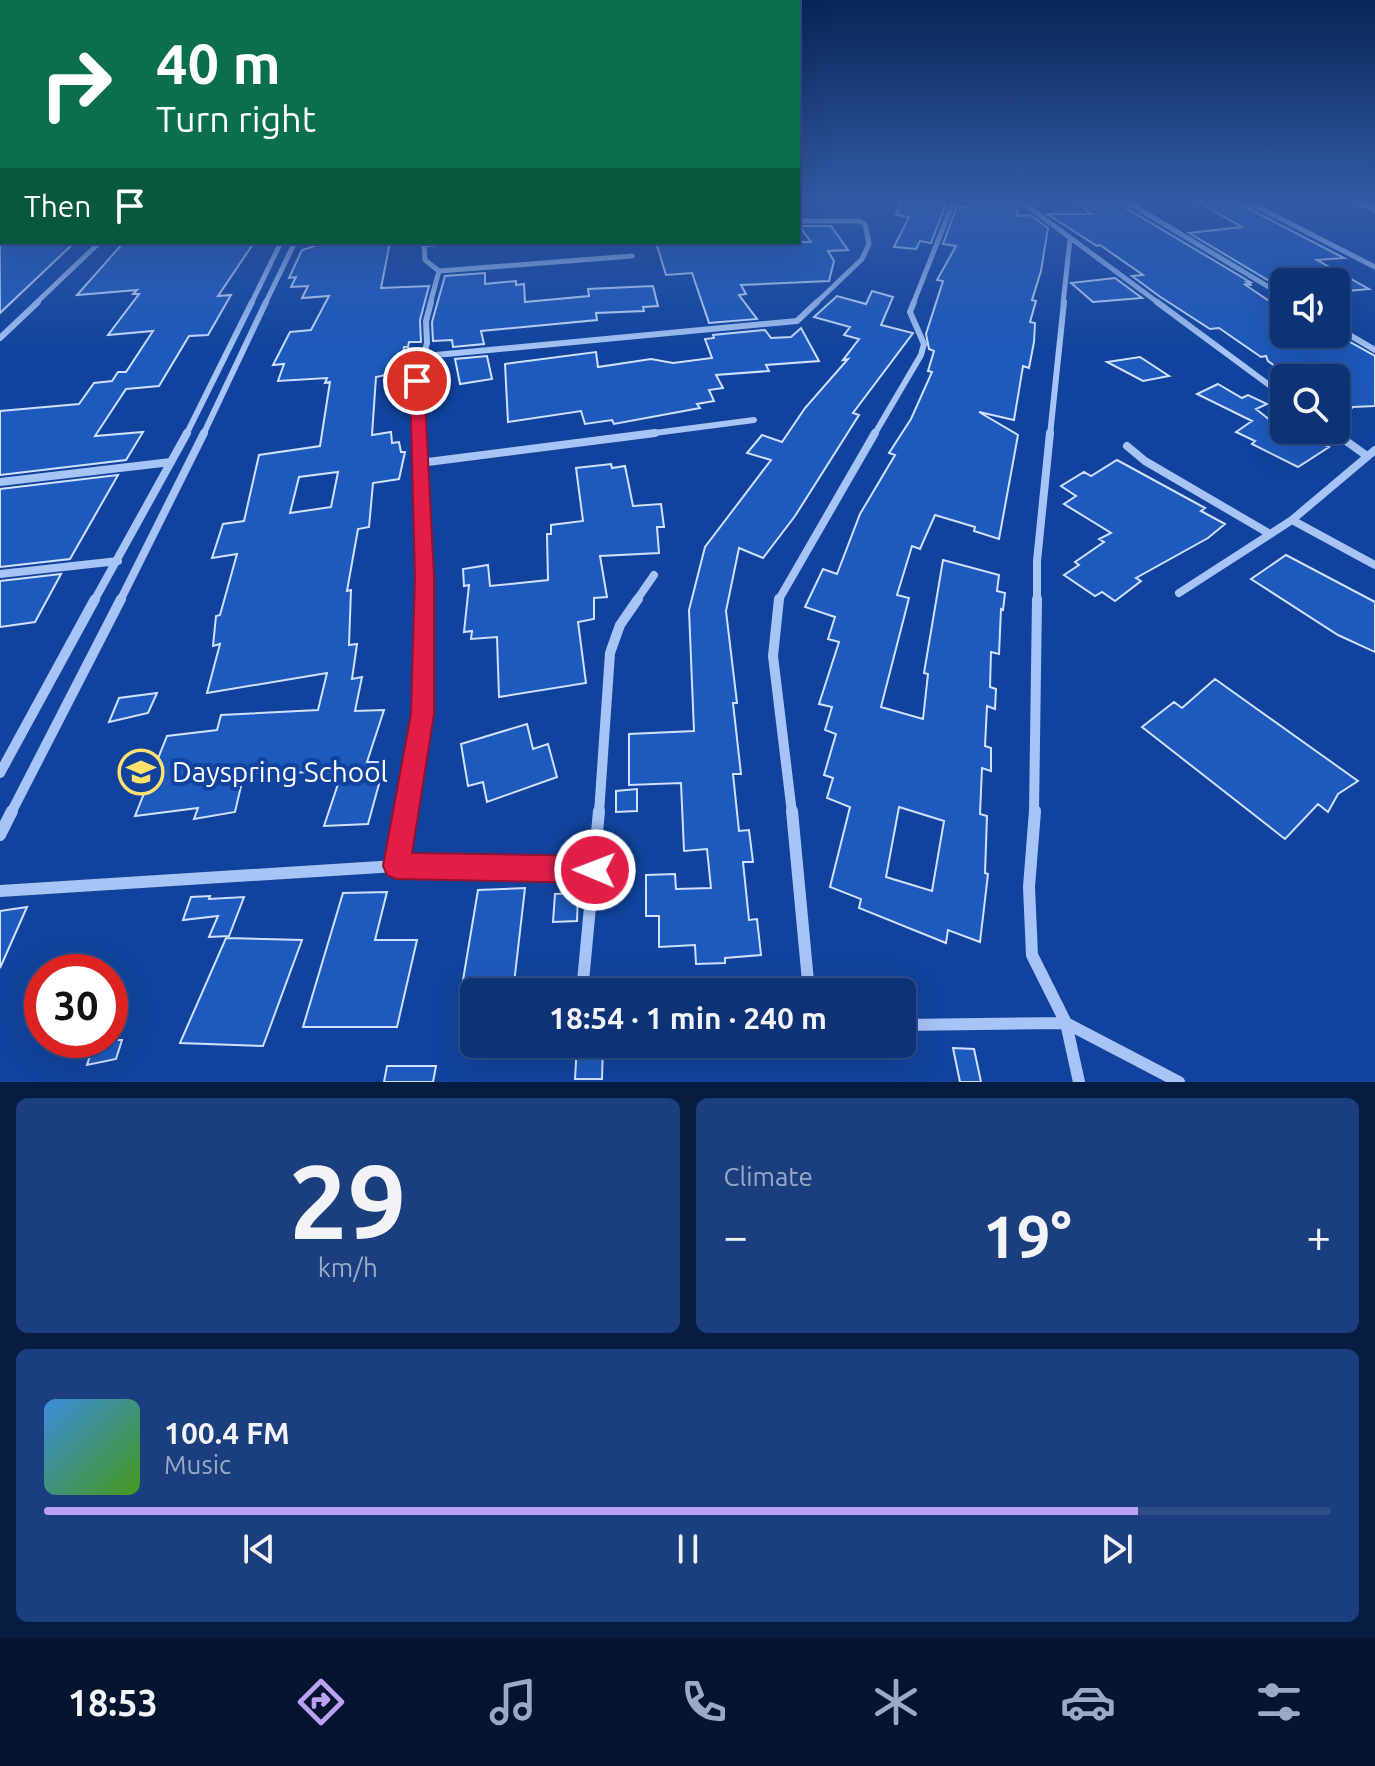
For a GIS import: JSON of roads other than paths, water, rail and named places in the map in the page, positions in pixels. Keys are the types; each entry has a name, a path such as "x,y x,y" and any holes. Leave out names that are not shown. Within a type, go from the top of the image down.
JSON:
{"street":[{"path":"0,338 91,250"},
{"path":"0,773 4,758 118,561 212,385 277,250"},
{"path":"0,835 170,504 291,250"},
{"path":"423,250 427,265 439,271 632,256"},
{"path":"425,356 797,321 862,259 866,250"},
{"path":"808,978 773,654 773,617 780,595 921,355 924,344 910,312 934,250"},
{"path":"1069,250 1037,561 1037,777 1029,887 1032,955 1066,1023 1079,1082"},
{"path":"1086,250 1270,386"},
{"path":"1208,250 1270,288"},
{"path":"1343,250 1375,267"},
{"path":"396,866 423,714 425,577 416,398 417,381 425,356 426,321 439,271"},
{"path":"1350,335 1375,350"},
{"path":"420,463 754,420"},
{"path":"1350,444 1367,456"},
{"path":"1127,446 1145,461 1270,534"},
{"path":"1179,593 1292,520 1375,450"},
{"path":"0,482 171,462"},
{"path":"1292,520 1375,565"},
{"path":"0,574 118,561"},
{"path":"583,978 595,870 610,653 620,625 654,575"},
{"path":"0,891 396,866 595,870"},
{"path":"916,1025 1066,1023 1179,1082"}],"place":[{"name":"Dayspring School","path":"141,772"}]}
